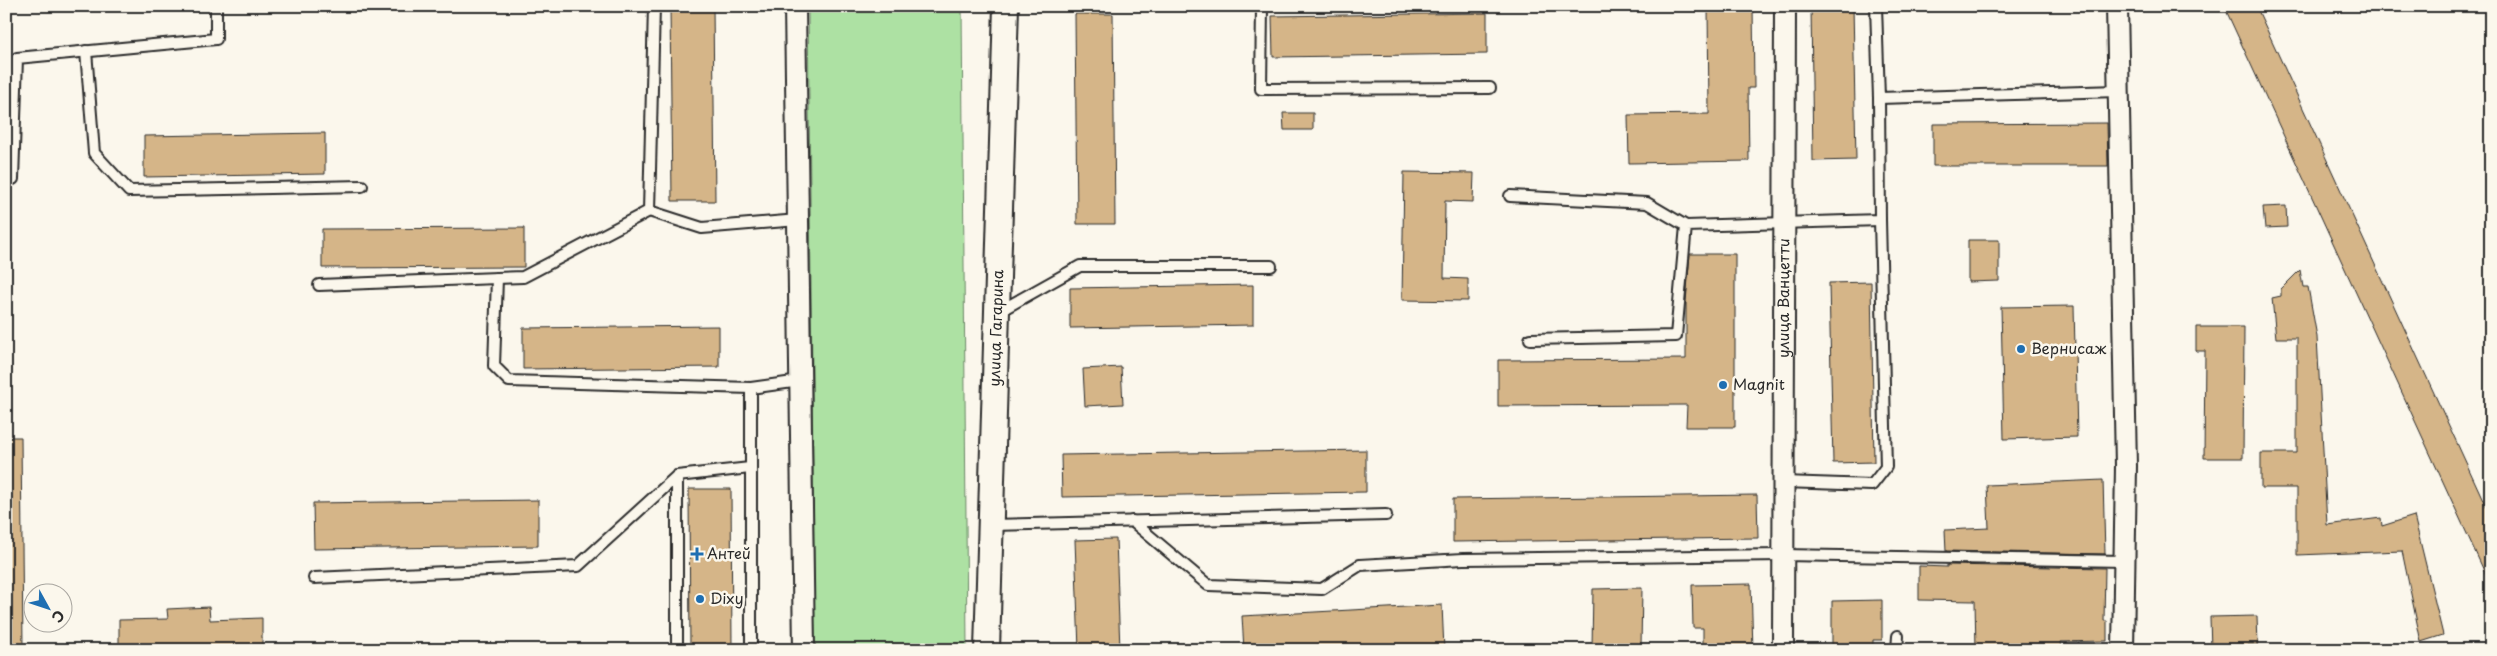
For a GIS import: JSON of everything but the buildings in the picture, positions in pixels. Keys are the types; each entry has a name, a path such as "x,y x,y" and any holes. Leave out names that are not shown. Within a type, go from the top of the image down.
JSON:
{"street":[{"path":"795,6 804,650"},
{"name":"улица Гагарина","path":"987,650 1006,6"},
{"name":"улица Ванцетти","path":"1783,650 1785,6"},
{"path":"2116,6 2126,466 2123,650"}],"lane":[{"path":"6,179 13,179 11,58 216,39 216,6"},
{"path":"650,211 654,6"},
{"path":"1262,6 1262,90 1490,88"},
{"path":"1784,482 1872,485 1886,466 1876,6"},
{"path":"86,51 94,153 129,191 362,186"},
{"path":"1879,98 2118,91"},
{"path":"1510,196 1647,203 1686,226 1880,220"},
{"path":"319,285 523,277 650,211 702,228 798,220"},
{"path":"1530,339 1676,336 1686,226"},
{"path":"997,313 1080,266 1271,266"},
{"path":"497,278 494,366 509,382 751,388 800,381"},
{"path":"751,388 751,650"},
{"path":"314,578 578,566 677,476 750,468"},
{"path":"676,650 677,476"},
{"path":"990,525 1386,516"},
{"path":"1132,521 1208,585 1322,589 1360,566 1463,559 1783,555 2124,561"},
{"path":"1897,650 1898,636"}],"green space":[{"path":"808,6 962,6 967,650 815,650"}],"place":[{"name":"Вернисаж","path":"2021,349"},
{"name":"Magnit","path":"1723,385"},
{"name":"Антей","path":"697,554"},
{"name":"Dixy","path":"700,599"}]}
